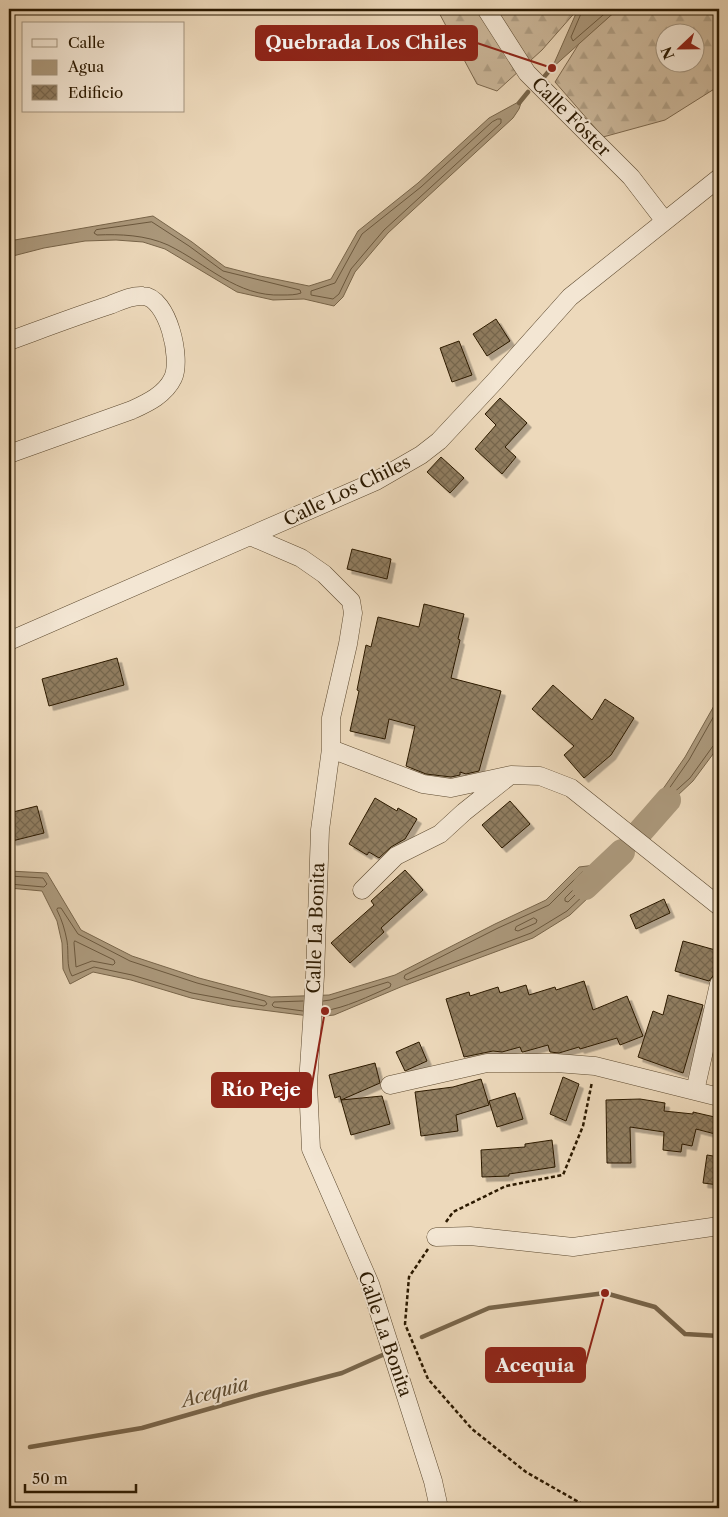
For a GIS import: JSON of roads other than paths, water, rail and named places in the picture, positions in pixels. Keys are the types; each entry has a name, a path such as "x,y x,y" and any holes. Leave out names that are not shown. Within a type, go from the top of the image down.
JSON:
{"street":[{"name":"Calle Fóster","path":"486,9 527,73 631,177 664,220"},
{"name":"Calle Los Chiles","path":"9,641 376,481 421,455 456,424 570,297 664,220 719,178"},
{"path":"9,341 98,308 133,297 144,296 154,300 165,315 172,335 176,364 173,378 164,392 150,401 132,410 9,454"},
{"name":"Calle La Bonita","path":"250,536 301,558 324,574 351,602 353,613 332,718 331,749 320,830 315,976 308,1084 311,1149 370,1284 433,1481 438,1508"},
{"path":"331,749 423,784 451,788 510,775 540,776 571,788 719,906"},
{"path":"362,890 396,856 440,834 510,775"},
{"path":"696,1091 719,984"},
{"path":"390,1085 487,1063 556,1062 595,1066 719,1097"},
{"path":"436,1237 470,1236 572,1247 719,1226"}],"water":[{"path":"578,9 618,9 552,68"},
{"path":"522,100 513,118 388,233 355,272 343,297 334,306 304,299 273,300 237,292 165,249 143,242 116,240 85,241 44,248 9,257 9,241 153,216 225,267 309,286 331,279 358,231 418,183 489,118"},
{"path":"719,697 719,746 693,781 645,826 656,799 685,757"},
{"path":"612,863 611,876 570,915 533,938 403,986 334,1015 317,1017 231,1006 191,998 131,980 93,972 70,984 63,969 62,943 57,921 42,891 9,888 9,871 47,873 81,930 132,956 199,978 271,997 329,995 395,975 546,900 579,867"}],"waterway":[{"path":"544,77 554,65"},
{"path":"519,103 528,92"},
{"path":"639,833 668,800"},
{"path":"585,887 622,852"},
{"name":"Acequia","path":"422,1337 489,1308 605,1293 655,1307 685,1334 719,1336"},
{"name":"Acequia","path":"30,1447 142,1428 342,1373 387,1353"}],"place":[{"name":"Quebrada Los Chiles","path":"552,68"},
{"name":"Río Peje","path":"325,1011"},
{"name":"Acequia","path":"605,1293"}]}
